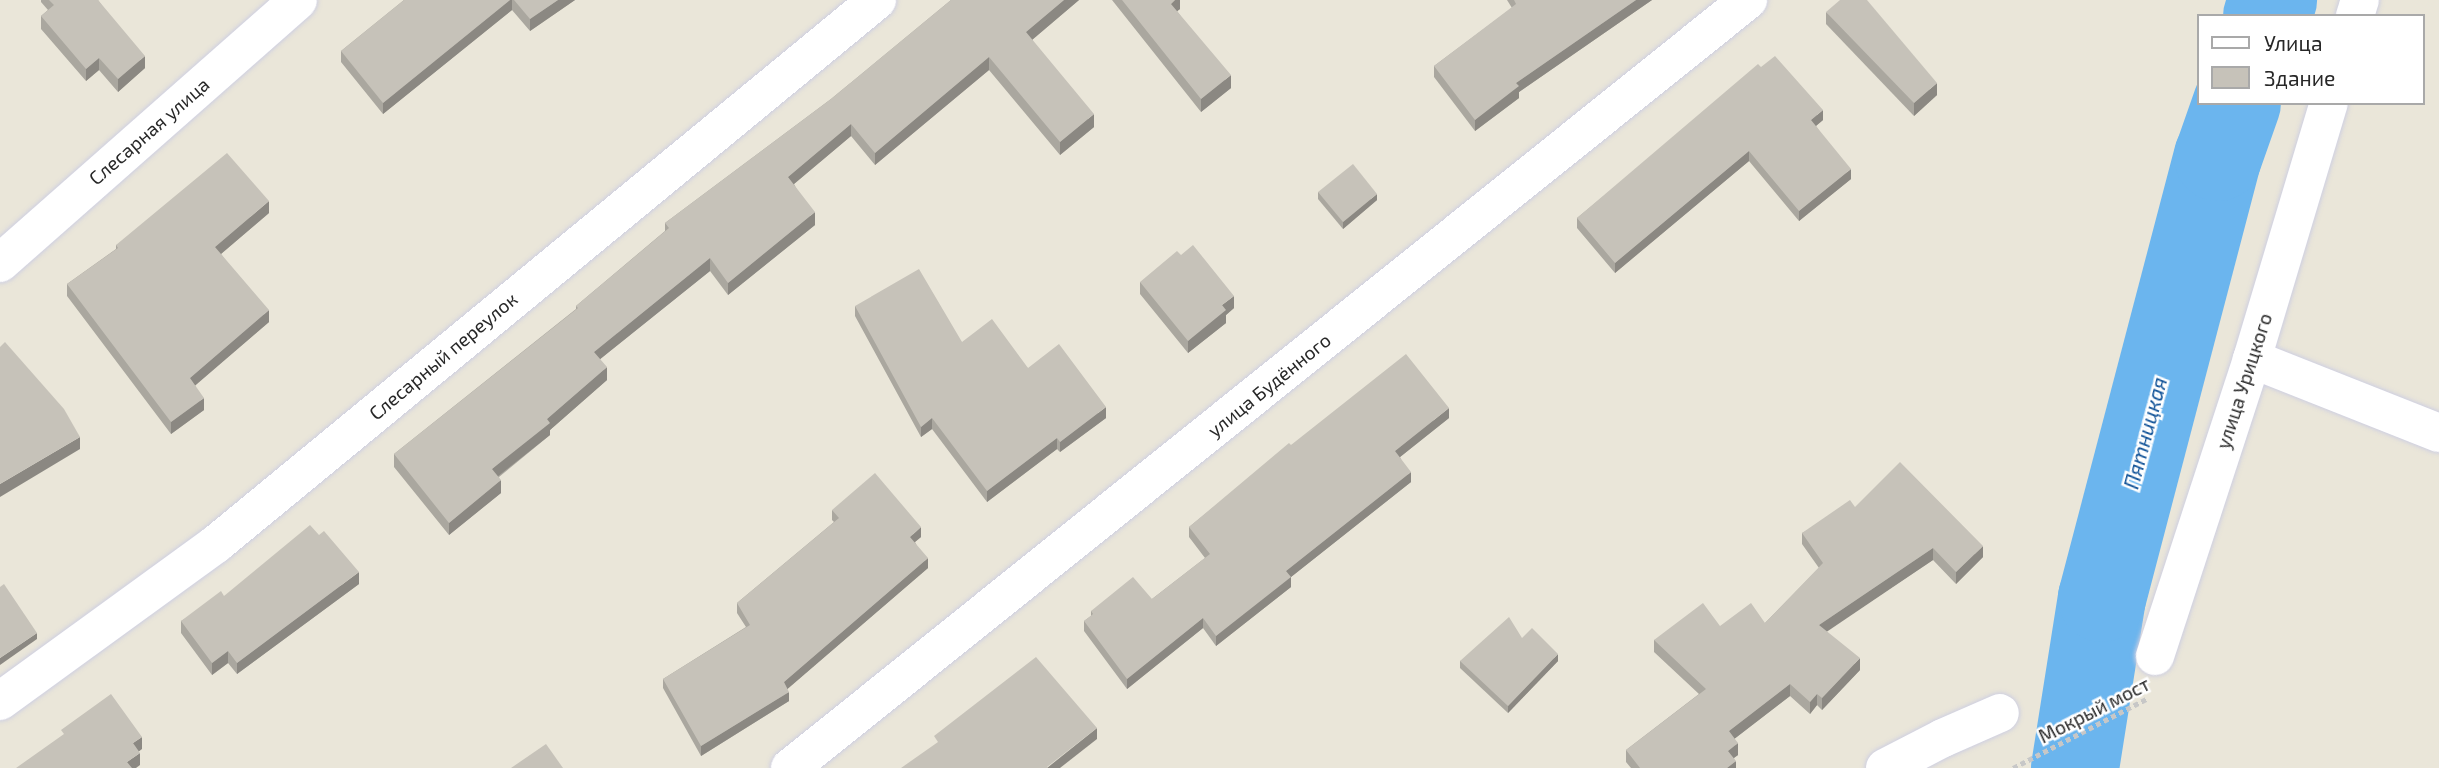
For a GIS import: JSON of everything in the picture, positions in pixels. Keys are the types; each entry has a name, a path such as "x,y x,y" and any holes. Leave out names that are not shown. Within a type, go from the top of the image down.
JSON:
{"street":[{"name":"Слесарная улица","path":"0,263 298,0"},
{"name":"Слесарный переулок","path":"0,701 216,544 877,0"},
{"name":"улица Будённого","path":"790,768 1748,0"},
{"name":"улица Урицкого","path":"2155,656 2252,359 2328,105"},
{"path":"2252,359 2439,433"},
{"path":"1885,768 2000,713"}],"path":[{"name":"Мокрый мост","path":"2013,768 2153,695"}],"building":[{"path":"49,0 98,0 145,56 118,79 99,58 86,69 41,16 54,5"},
{"path":"404,0 510,0 383,103 341,51"},
{"path":"514,0 558,0 530,19"},
{"path":"951,0 1064,0 1026,32 1094,114 1060,142 989,57 875,153 851,124 788,177 815,212 728,283 710,258 594,352 607,367 547,419 550,423 492,469 501,480 449,523 394,454 578,308 576,306 669,228 665,223 831,99"},
{"path":"1122,0 1175,0 1171,4 1231,75 1201,99"},
{"path":"1514,0 1636,0 1516,83 1519,86 1475,120 1434,66 1516,4"},
{"path":"1840,0 1867,0 1937,83 1914,103 1826,12"},
{"path":"1775,56 1823,110 1811,120 1851,169 1799,211 1749,151 1615,263 1577,218 1758,64 1761,67"},
{"path":"227,153 269,201 215,247 269,310 190,378 204,398 171,422 67,284 118,248 116,245"},
{"path":"1353,164 1377,194 1343,222 1318,192"},
{"path":"1193,245 1234,296 1222,305 1226,310 1188,341 1140,282 1177,251 1181,255"},
{"path":"919,269 962,342 992,319 1028,368 1059,344 1106,407 1060,442 1057,438 987,491 932,418 921,427 855,306"},
{"path":"5,342 64,409 80,437 0,484 0,347"},
{"path":"1406,354 1449,408 1395,451 1411,472 1286,571 1291,577 1216,636 1203,618 1127,679 1084,621 1093,614 1091,611 1133,577 1152,599 1210,554 1189,527 1289,443 1291,445"},
{"path":"1900,462 1983,546 1956,572 1933,548 1819,625 1860,658 1822,698 1817,694 1810,702 1790,684 1729,731 1738,743 1728,751 1736,761 1727,768 1640,768 1626,750 1706,689 1654,640 1703,603 1720,626 1751,603 1765,623 1823,563 1802,533 1850,500 1855,507"},
{"path":"875,473 921,527 910,537 928,558 784,682 789,692 701,746 663,679 750,625 737,603 839,518 832,510"},
{"path":"310,525 319,535 324,531 359,572 237,663 228,651 212,663 181,621 221,591 224,596"},
{"path":"4,584 37,633 0,658 0,587"},
{"path":"1509,617 1522,638 1532,628 1558,654 1508,706 1460,661"},
{"path":"1036,657 1097,728 1047,768 901,768 938,742 934,736"},
{"path":"111,694 142,737 133,743 140,753 127,762 132,768 16,768 64,734 61,730"},
{"path":"546,744 563,768 511,768"}],"waterway":[{"name":"Пятницкая","path":"2268,14 2273,0"},
{"name":"Пятницкая","path":"2075,768 2102,598 2218,157 2236,105"}]}
